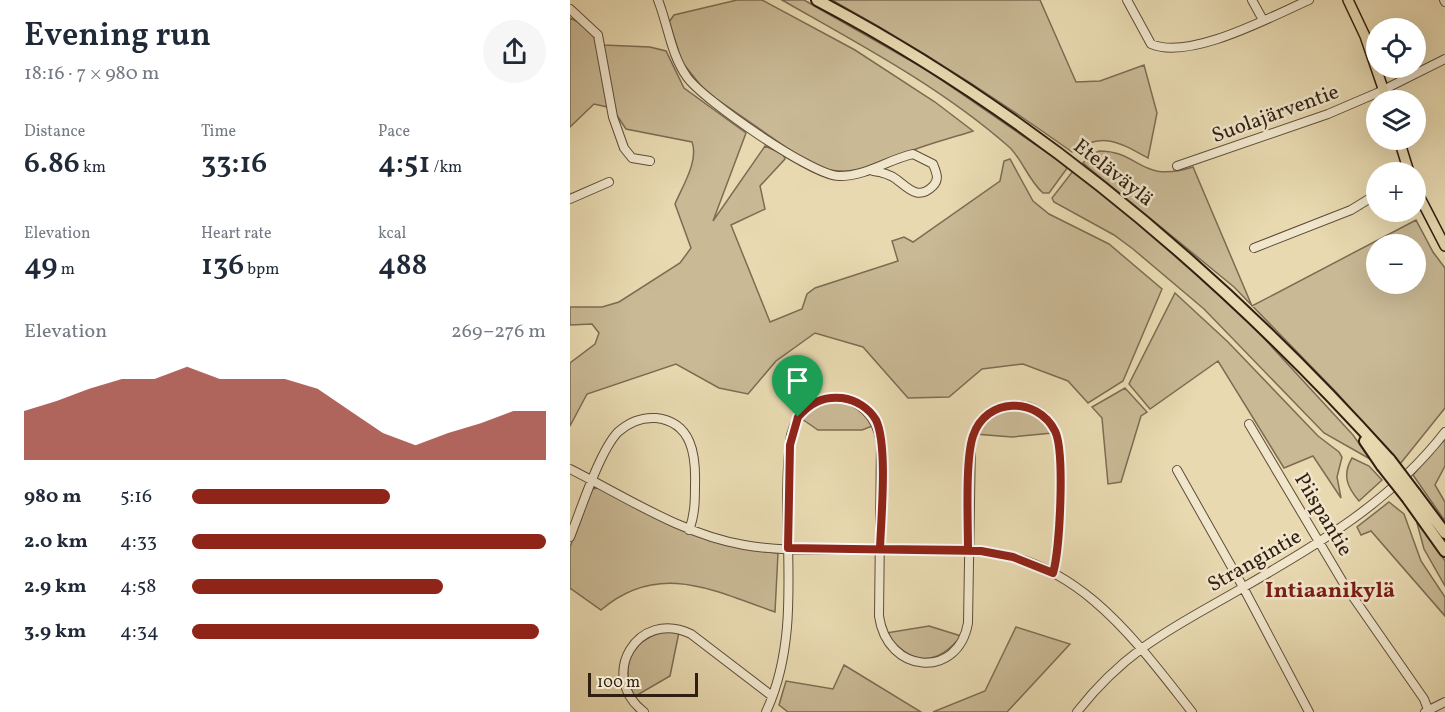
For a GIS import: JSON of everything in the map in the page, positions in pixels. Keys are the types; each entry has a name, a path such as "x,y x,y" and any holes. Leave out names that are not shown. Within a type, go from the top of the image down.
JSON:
{"highway":[{"name":"Eteläväylä","path":"817,0 948,77 1067,159 1228,294 1351,421 1411,496 1445,551"},
{"name":"Eteläväylä","path":"1411,496 1445,533"}],"main road":[{"path":"1348,0 1365,36 1384,89"},
{"path":"1426,208 1444,241"}],"street":[{"path":"657,0 681,68 699,91 815,170 836,176 873,171 913,154 933,164 938,176 928,190 916,193 890,176 873,171"},
{"path":"1127,0 1151,44 1159,47 1197,44 1310,0"},
{"path":"1252,0 1263,20"},
{"path":"570,9 598,35 609,99 624,148 632,158 650,160"},
{"name":"Suolajärventie","path":"1177,166 1328,114 1445,59"},
{"path":"570,199 609,182"},
{"path":"1254,248 1351,210 1366,201"},
{"path":"766,712 784,655 786,634 790,445 798,417 813,403 840,398 855,401 870,411 880,433 879,616 882,633 889,646 901,656 929,663 945,658 964,637 968,623 970,456 978,424 997,409 1021,405 1044,417 1058,439 1058,553 1053,573"},
{"path":"570,537 592,480 614,438 638,419 667,421 684,431 694,449 694,511 689,530"},
{"name":"Piispantie","path":"1249,424 1344,584 1424,699 1428,712"},
{"name":"Strangintie","path":"1077,712 1101,683 1141,646 1320,542 1373,506 1418,464 1445,432"},
{"path":"570,470 689,530 747,546 968,550 1013,557 1053,573 1095,599 1141,646 1192,712"},
{"path":"1177,471 1243,587 1309,712"},
{"path":"644,712 627,692 623,666 636,642 659,629 672,628 691,634 772,696"},
{"path":"1428,712 1445,702"}],"shaded area":[{"path":"737,0 762,0 855,50 935,102 973,131 926,145 862,169 838,171 810,164 705,91 682,62 669,22 674,15"},
{"path":"782,0 804,0 927,70 1068,167 1049,193 1043,193 1013,151 955,104 899,67"},
{"path":"832,0 1040,0 1076,82 1100,81 1144,65 1157,113 1148,158 1128,147 1102,140 1092,142 1072,152 894,35"},
{"path":"570,18 590,28 603,45 650,47 666,51 684,88 746,133 713,221 765,146 783,154 785,159 760,186 765,209 731,225 770,322 802,309 807,294 815,288 898,261 892,241 904,237 913,242 1000,181 1004,161 1010,159 1033,201 1049,214 1109,244 1162,289 1123,381 1088,403 1068,381 1023,364 982,369 949,397 908,398 863,347 815,333 776,361 748,394 719,388 676,364 587,394 570,426 570,363 595,344 599,333 592,324 570,325 570,307 602,307 619,302 680,263 691,248 675,204 689,174 694,149 692,142 626,129 612,108 594,104 570,127"},
{"path":"1099,151 1113,152 1161,172 1193,167 1252,305 1234,287 1083,163 1089,156"},
{"path":"1073,171 1152,234 1249,322 1353,435 1370,459 1324,433 1204,309 1133,249 1114,235 1054,202 1052,198"},
{"path":"1412,222 1417,222 1423,234 1389,234"},
{"path":"1426,239 1445,268 1445,408 1400,464 1337,393 1252,306 1366,246 1366,294 1426,294"},
{"path":"1175,293 1228,342 1318,436 1339,452 1342,457 1337,477 1341,498 1313,456 1284,468 1218,361 1150,409 1129,384"},
{"path":"1125,388 1147,412 1141,416 1121,482 1108,484 1102,418 1092,407"},
{"path":"834,400 854,404 875,425 862,430 818,430 802,419 816,405"},
{"path":"1020,408 1039,417 1052,433 1012,437 975,434 994,415"},
{"path":"1445,439 1445,466 1435,485 1445,502 1445,521 1413,475"},
{"path":"1352,458 1369,466 1382,480 1359,501 1347,481 1347,470"},
{"path":"599,488 707,538 753,550 778,553 775,612 708,589 686,584 665,583 622,595 601,610 570,588 570,547 592,489"},
{"path":"1389,502 1404,514 1421,561 1445,597 1445,616 1371,531 1361,535 1357,527"},
{"path":"1418,519 1445,561 1445,586 1424,549"},
{"path":"929,626 961,636 942,654 933,658 923,658 904,651 886,633"},
{"path":"1016,627 1070,644 1007,712 933,712 985,691"},
{"path":"662,632 679,632 670,676 634,697 628,675 630,657 641,642"},
{"path":"844,665 921,712 788,712 779,705 786,681 833,689"}],"district":[{"name":"Intiaanikylä","path":"1330,589"}],"route":[{"path":"840,398 862,405 875,418 881,443 880,549 968,550 971,442 978,424 985,416 1004,406 1021,405 1037,411 1048,421 1055,432 1060,451 1058,553 1053,573 1013,557 981,551 788,548 790,445 798,417 807,407 819,400 840,398"}]}
